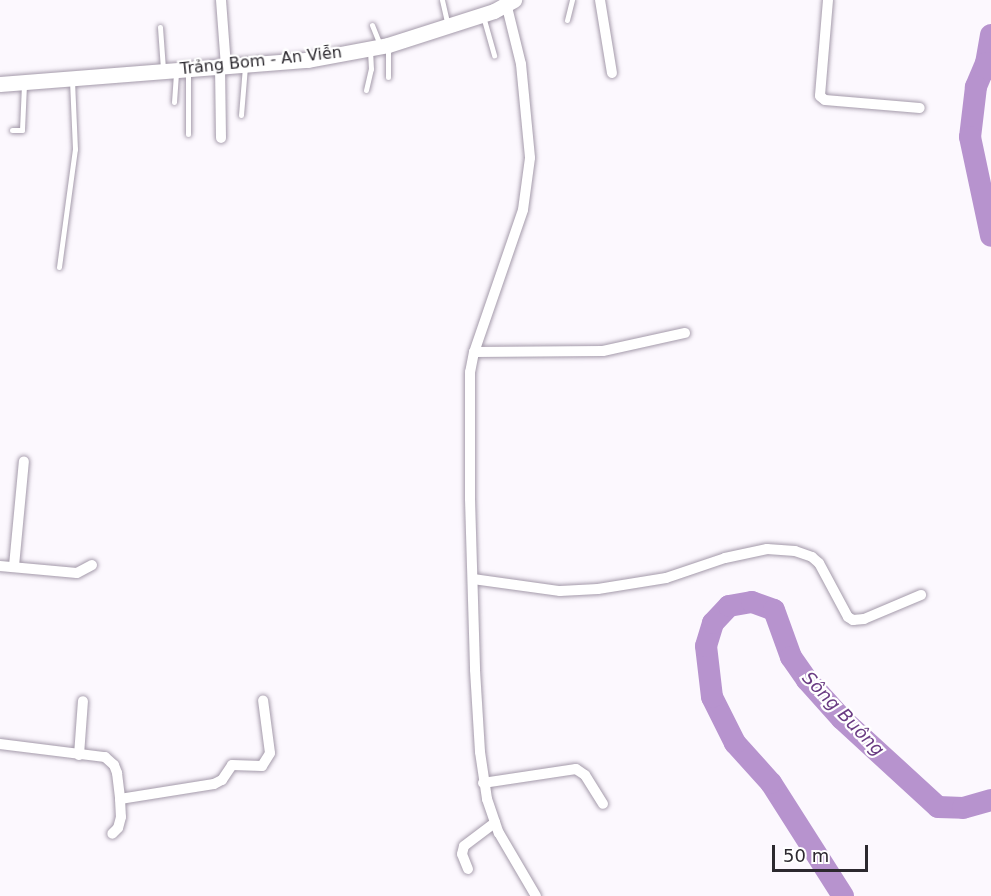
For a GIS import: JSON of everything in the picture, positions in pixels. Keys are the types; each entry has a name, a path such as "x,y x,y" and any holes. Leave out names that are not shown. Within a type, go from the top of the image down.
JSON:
{"main road":[{"name":"Trảng Bom - An Viễn","path":"0,84 308,60 379,47 448,27 482,15 503,3"}],"street":[{"path":"221,0 224,66 221,138"},
{"path":"600,0 612,73"},
{"path":"828,0 820,96 825,100 920,108"},
{"path":"503,3 521,64 530,158 523,210 516,236 474,352 469,415 475,670 483,783 495,823 536,896"},
{"path":"474,352 603,351 685,333"},
{"path":"14,566 24,461"},
{"path":"474,579 550,590 598,589 666,578 736,555 767,549 795,551 812,557 819,563 848,617 854,620 921,595"},
{"path":"0,566 54,573 77,573 92,565"},
{"path":"120,799 214,784 222,780 232,765 262,766 270,753 263,700"},
{"path":"79,755 83,701"},
{"path":"0,744 105,757 114,765 120,799 121,817 118,828 111,834"},
{"path":"483,783 576,770 585,775 603,804"},
{"path":"468,869 462,854 464,846 495,823"}],"lane":[{"path":"442,0 448,27"},
{"path":"567,20 572,0"},
{"path":"482,15 494,55"},
{"path":"372,25 388,77"},
{"path":"160,27 176,70 188,134"},
{"path":"366,90 379,47"},
{"path":"241,114 245,64"},
{"path":"174,102 176,70"},
{"path":"59,267 75,149 72,78"},
{"path":"22,130 24,82"},
{"path":"12,130 30,131"}],"waterway":[{"name":"Sông Buông","path":"991,35 986,63 976,87 970,137 991,236"},
{"name":"Sông Buông","path":"843,896 771,783 735,743 712,697 706,646 713,623 729,606 752,602 774,610 791,657 807,680 842,719 938,807 963,808 991,800"}]}
